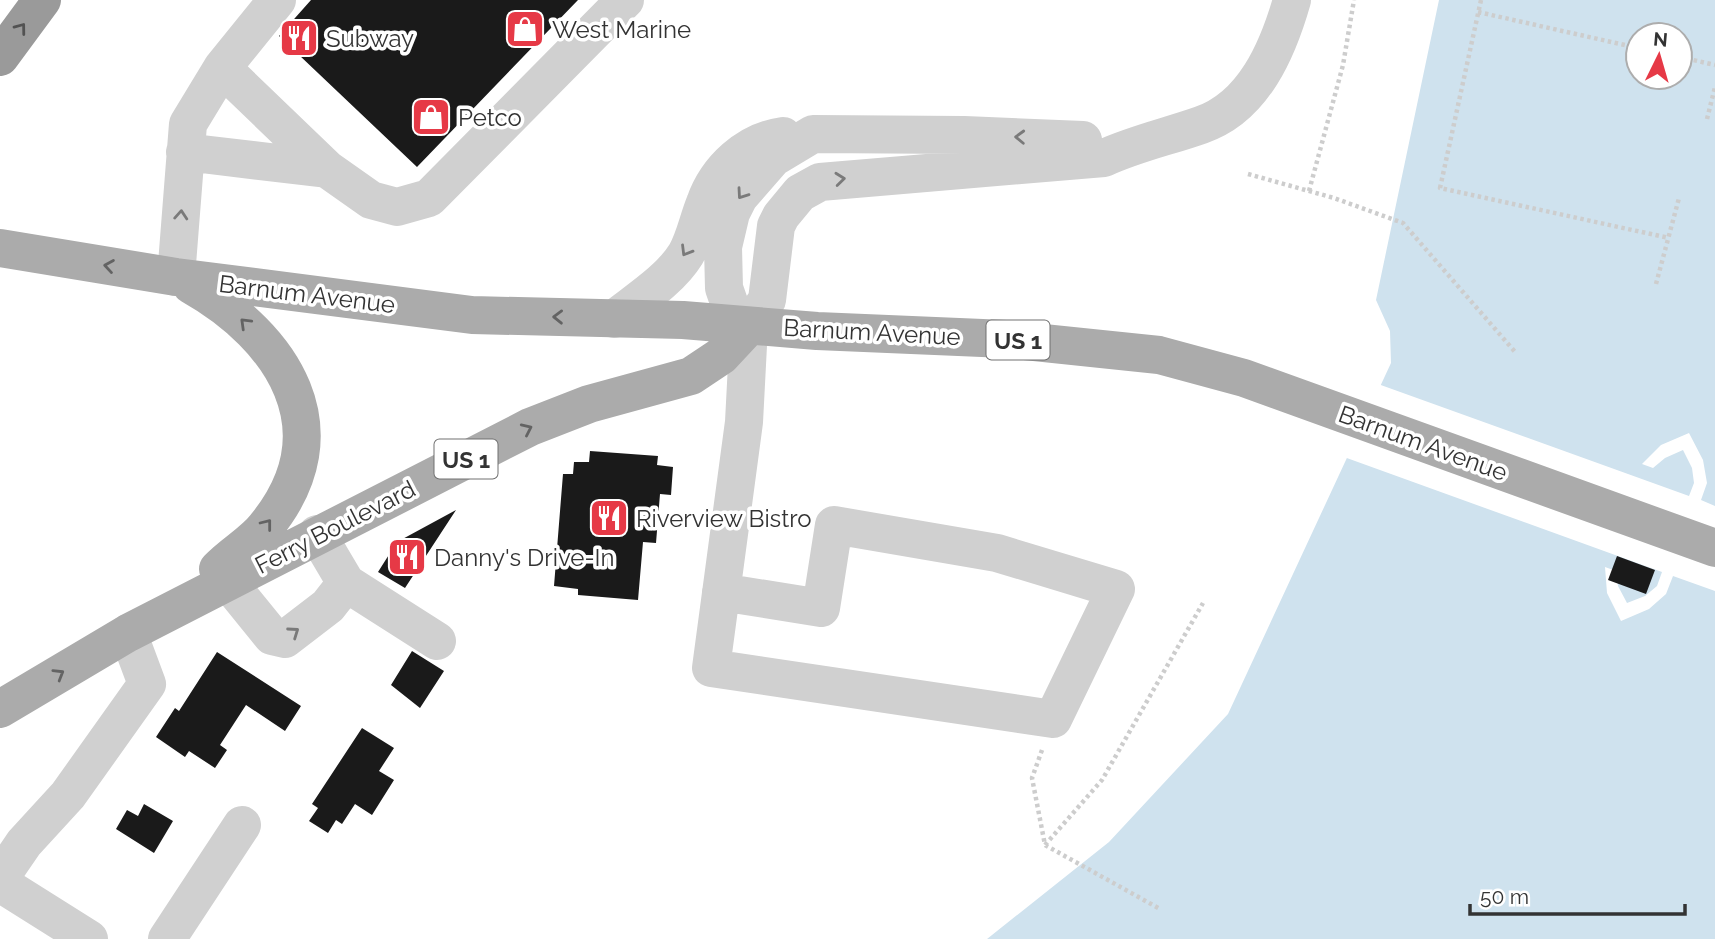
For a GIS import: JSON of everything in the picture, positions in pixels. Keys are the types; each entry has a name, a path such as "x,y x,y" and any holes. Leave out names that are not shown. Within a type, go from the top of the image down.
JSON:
{"highway":[{"path":"0,57 43,0"}],"main road":[{"name":"Barnum Avenue","path":"0,248 176,277 472,315 614,319 1006,339 1121,349 1201,365 1281,391 1715,548"},
{"path":"176,277 234,312 267,344 292,384 301,429 294,477 279,508 253,541 227,560 182,605"},
{"name":"Ferry Boulevard","path":"0,709 128,633 530,427 589,404 691,376 721,356 749,326"}],"street":[{"path":"176,277 188,124 222,68 277,0"},
{"path":"222,68 327,169 371,200 397,207 429,198 625,0"},
{"path":"721,592 821,608 834,525 998,552 1116,589 1053,719 711,668 721,592 744,422 749,326 767,300 781,216 790,202 809,187 834,179 1104,158 1137,142 1202,125 1233,107 1270,60 1282,36 1292,0"},
{"path":"614,319 655,287 685,256 709,192 734,159 760,142 786,135 813,134 964,135 1137,142"},
{"path":"749,326 732,311 724,288 723,247 731,213 745,189 773,158 813,134"},
{"path":"185,152 327,169"},
{"path":"317,534 346,583 437,641"},
{"path":"229,583 272,636 285,639 328,606 346,583"},
{"path":"89,939 0,880 24,843 68,795 147,684 128,633"},
{"path":"167,939 242,825"}],"path":[{"path":"1309,191 1343,65 1354,0"},
{"path":"1481,0 1440,188 1669,239"},
{"path":"1478,12 1624,45"},
{"path":"1694,60 1715,65"},
{"path":"1707,118 1715,87"},
{"path":"1248,174 1404,223 1516,353"},
{"path":"1656,284 1679,198"},
{"path":"1045,845 1102,780 1203,603"},
{"path":"1032,778 1045,845 1160,909"}],"water":[{"path":"1439,0 1715,0 1715,939 987,939 1109,842 1228,714 1391,363 1390,331 1376,300"}],"pier":[{"path":"1378,384 1689,496 1694,483 1692,468 1683,450 1665,458 1653,468 1642,464 1661,445 1689,433 1703,460 1707,483 1701,500 1715,506 1715,591 1673,576 1666,594 1649,609 1621,621 1607,593 1605,567 1616,571 1618,586 1627,603 1645,596 1657,586 1662,572 1344,457"}],"building":[{"path":"311,0 578,0 417,167 279,36"},
{"name":"Riverview Bistro","path":"590,451 658,456 657,465 673,467 671,495 660,494 656,543 643,542 638,600 578,595 578,589 554,586 563,474 573,474 574,462 589,462"},
{"name":"Danny's Drive-In","path":"456,510 405,588 378,572 397,542"},
{"path":"1617,556 1655,570 1646,594 1608,580"},
{"path":"412,651 444,671 420,708 391,685"},
{"path":"217,652 301,706 285,731 246,705 220,745 227,750 215,768 189,751 185,757 156,737 175,708 179,711"},
{"path":"362,728 394,748 379,771 394,780 372,815 355,804 342,824 336,820 328,833 309,821 318,808 312,804"},
{"path":"144,804 173,821 154,853 116,829 127,810 138,816"}],"place":[{"name":"West Marine","path":"525,29"},
{"name":"Subway","path":"299,38"},
{"name":"Petco","path":"431,117"},
{"name":"Riverview Bistro","path":"609,518"},
{"name":"Danny's Drive-In","path":"407,557"}]}
